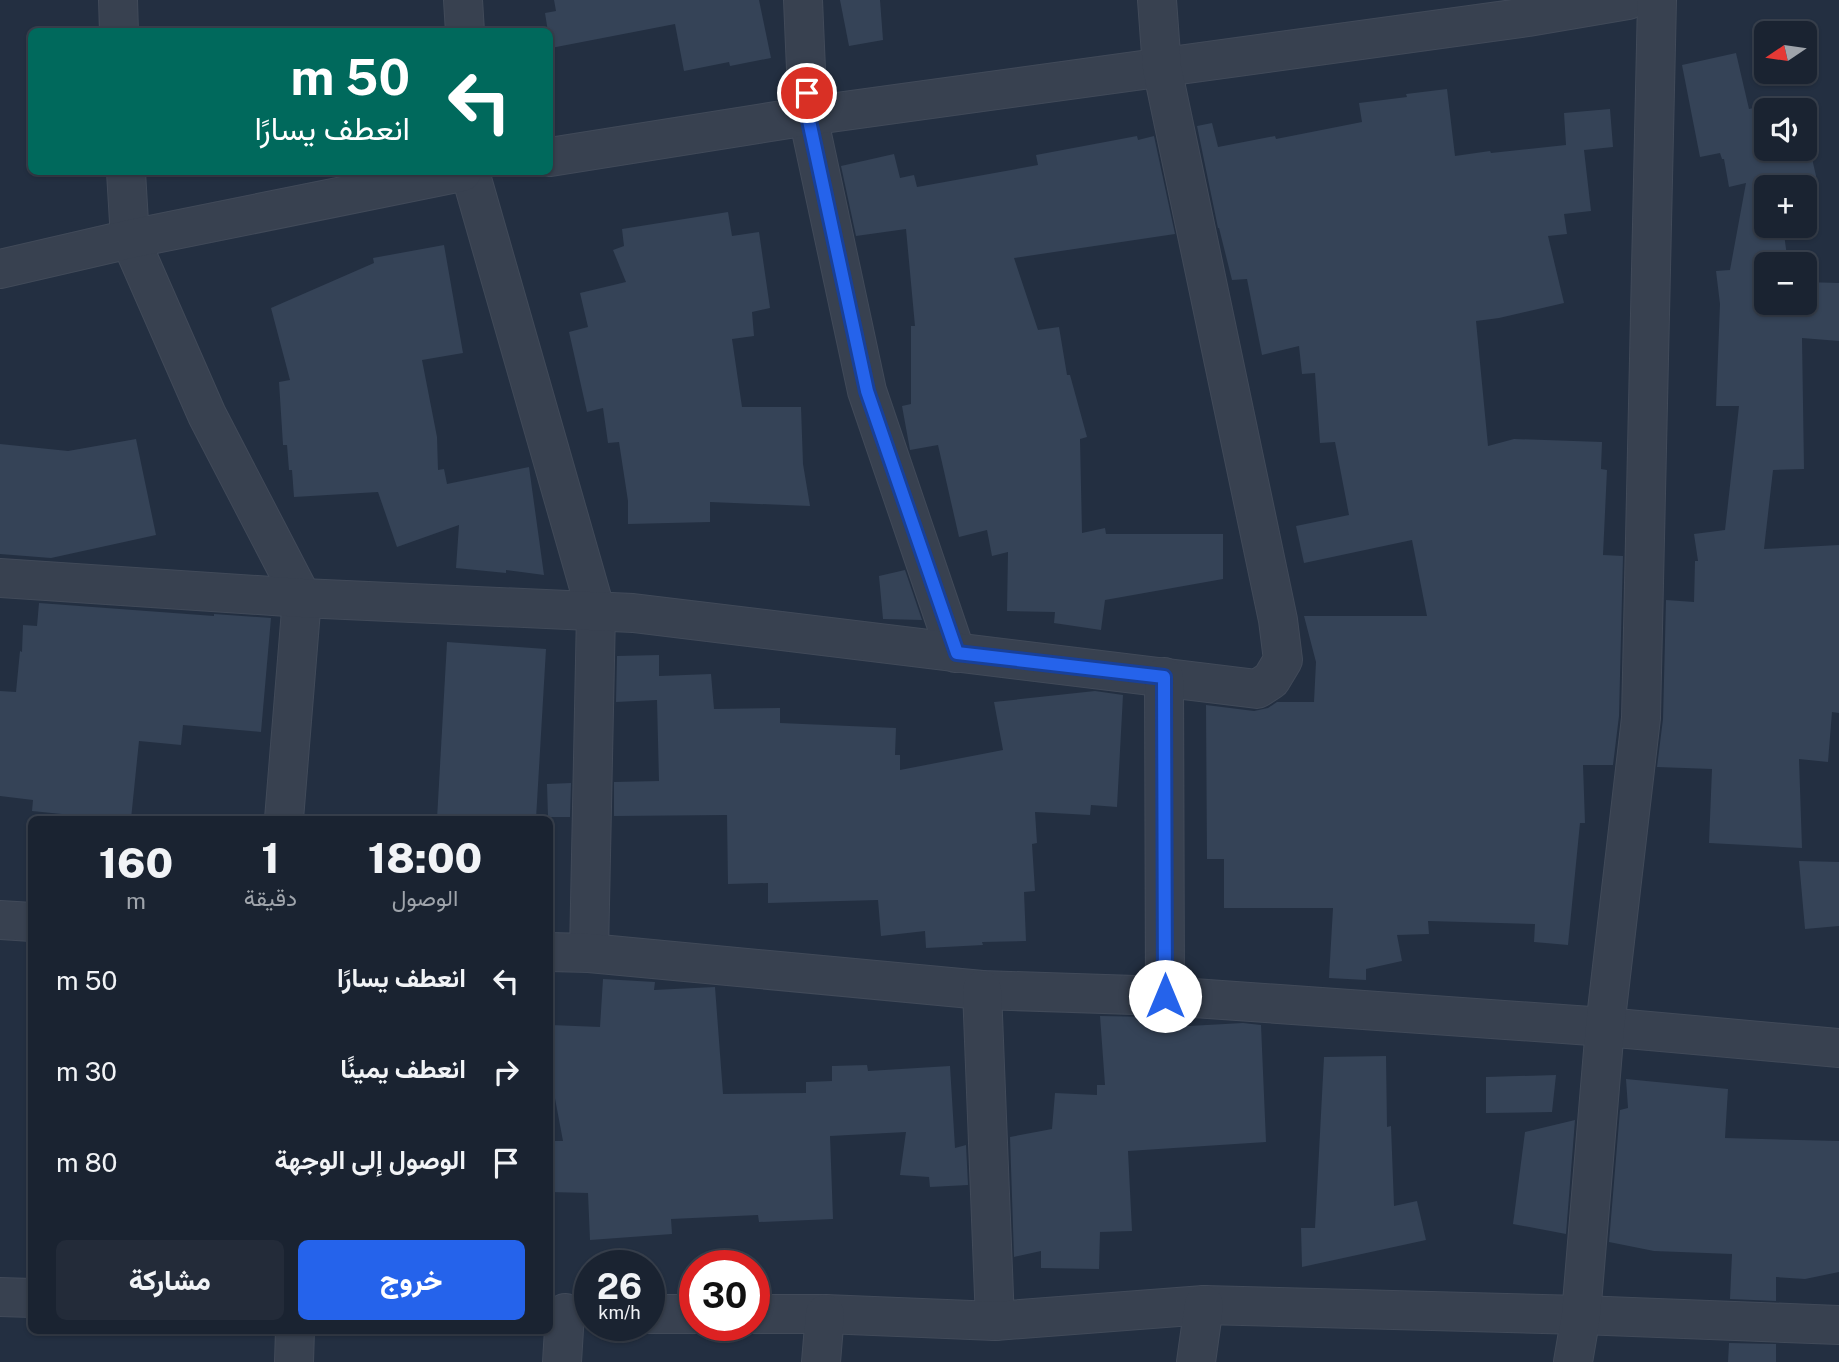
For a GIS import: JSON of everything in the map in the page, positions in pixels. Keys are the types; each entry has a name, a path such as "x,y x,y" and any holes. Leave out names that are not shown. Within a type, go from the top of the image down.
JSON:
{"street":[{"path":"118,0 119,28"},
{"path":"463,0 465,28"},
{"path":"803,0 808,116 867,391 957,653"},
{"path":"0,579 302,598 633,613 1257,689 1271,680 1283,660 1278,620 1161,68 1157,0"},
{"path":"553,157 808,116 1528,17 1628,0"},
{"path":"1573,1362 1581,1315 1605,1027 1641,718 1657,0"},
{"path":"126,175 130,239 207,415 302,598 284,816"},
{"path":"0,269 130,239 447,175"},
{"path":"471,175 596,612 589,953"},
{"path":"1164,677 1165,996"},
{"path":"0,920 28,922"},
{"path":"553,952 589,953 982,990 1165,996 1605,1027 1839,1048"},
{"path":"982,990 995,1321"},
{"path":"0,1297 28,1298"},
{"path":"1196,1362 1204,1305"},
{"path":"770,1314 995,1321 1204,1305 1839,1325"},
{"path":"562,1362 568,1313"},
{"path":"821,1362 825,1314"},
{"path":"294,1362 295,1334"}],"building":[{"path":"554,0 759,0 771,58 730,66 729,62 684,71 675,24 553,48 553,28 547,28 545,13 556,11"},
{"path":"840,0 880,0 883,40 849,46"},
{"path":"1736,53 1749,109 1754,108 1754,161 1813,161 1816,175 1754,175 1754,238 1785,238 1786,252 1754,252 1754,315 1817,315 1817,282 1839,283 1839,341 1802,338 1804,469 1773,470 1764,549 1839,545 1839,713 1832,712 1828,762 1799,759 1802,848 1709,843 1712,769 1657,767 1663,719 1666,600 1694,602 1695,561 1698,561 1694,534 1725,530 1739,406 1716,406 1720,304 1716,271 1730,270 1746,183 1729,187 1724,159 1720,153 1700,157 1682,65"},
{"path":"1447,89 1455,156 1566,145 1564,113 1610,109 1613,147 1584,150 1591,211 1564,214 1567,234 1548,236 1564,303 1476,321 1488,446 1514,439 1602,442 1601,469 1607,470 1603,555 1623,556 1619,716 1613,765 1583,765 1585,823 1580,823 1568,945 1534,942 1535,924 1428,921 1429,934 1397,935 1402,961 1366,969 1366,980 1329,978 1333,908 1224,908 1224,859 1207,859 1206,705 1254,711 1268,708 1277,702 1314,702 1316,662 1304,616 1427,616 1412,540 1304,563 1296,526 1349,515 1335,442 1320,443 1315,373 1302,374 1299,346 1262,355 1247,279 1232,280 1218,228 1197,126 1212,123 1218,147 1275,136 1276,139 1362,122 1359,103"},
{"path":"1137,136 1138,140 1154,136 1175,234 1014,258 1038,330 1059,327 1067,375 1070,375 1087,437 1080,439 1082,533 1105,528 1106,534 1223,534 1223,579 1105,600 1101,630 1054,623 1055,612 1007,611 1008,552 992,556 987,530 959,537 938,445 910,450 902,406 911,404 911,326 915,326 906,229 856,236 841,166 894,154 900,178 914,175 917,187 1038,165 1036,155"},
{"path":"728,212 732,236 759,232 770,308 752,312 754,336 732,339 742,407 801,407 803,464 810,506 710,502 710,522 628,524 628,501 619,442 608,443 603,408 587,412 569,332 588,327 580,293 626,282 613,250 624,246 622,229"},
{"path":"444,245 463,353 422,360 437,437 438,470 444,469 447,484 529,467 544,575 456,568 459,525 397,547 378,492 294,497 287,445 283,445 279,382 290,380 271,308 374,263 373,258"},
{"path":"136,439 156,535 51,558 0,554 0,444 68,451"},
{"path":"905,570 922,620 883,619 879,576"},
{"path":"39,603 271,618 261,732 183,725 181,745 139,741 131,816 81,816 32,811 33,800 0,796 0,691 16,692 23,625 37,626"},
{"path":"447,642 546,649 536,816 437,816"},
{"path":"659,655 659,676 711,674 714,709 780,708 780,723 896,728 895,755 900,755 900,770 1003,750 994,702 1095,691 1123,695 1117,807 1091,805 1090,815 1035,812 1037,843 1032,844 1035,891 1024,892 1026,941 926,948 925,931 881,936 878,900 768,903 768,883 728,884 727,815 614,816 614,782 659,781 657,700 616,702 617,656"},
{"path":"571,783 570,817 548,816 547,784"},
{"path":"1799,861 1839,862 1839,926 1805,929"},
{"path":"603,979 655,982 654,990 715,987 723,1094 806,1093 806,1082 832,1081 832,1066 867,1065 868,1071 950,1066 955,1148 966,1145 968,1185 930,1187 929,1177 900,1175 906,1132 830,1136 833,1219 759,1222 758,1215 671,1219 672,1234 590,1240 588,1193 553,1192 553,1141 563,1141 553,1088 553,1025 600,1027"},
{"path":"1100,1016 1153,1017 1153,1028 1243,1023 1261,1025 1266,1142 1128,1151 1132,1231 1100,1232 1099,1269 1041,1268 1041,1251 1014,1257 1010,1137 1052,1129 1055,1093 1097,1095 1097,1085 1105,1085"},
{"path":"1386,1056 1387,1127 1391,1126 1394,1206 1417,1201 1426,1240 1302,1267 1301,1228 1315,1228 1324,1057"},
{"path":"1556,1075 1552,1112 1486,1113 1486,1077"},
{"path":"1626,1079 1728,1089 1725,1138 1839,1141 1839,1272 1805,1279 1776,1277 1776,1301 1730,1299 1732,1254 1654,1251 1609,1242 1620,1110 1628,1108"},
{"path":"1575,1120 1566,1234 1513,1224 1525,1132"},
{"path":"1729,1343 1776,1344 1776,1362 1728,1362"}],"route":[{"path":"807,93 808,116 867,391 957,653 1164,677 1165,996"}]}
